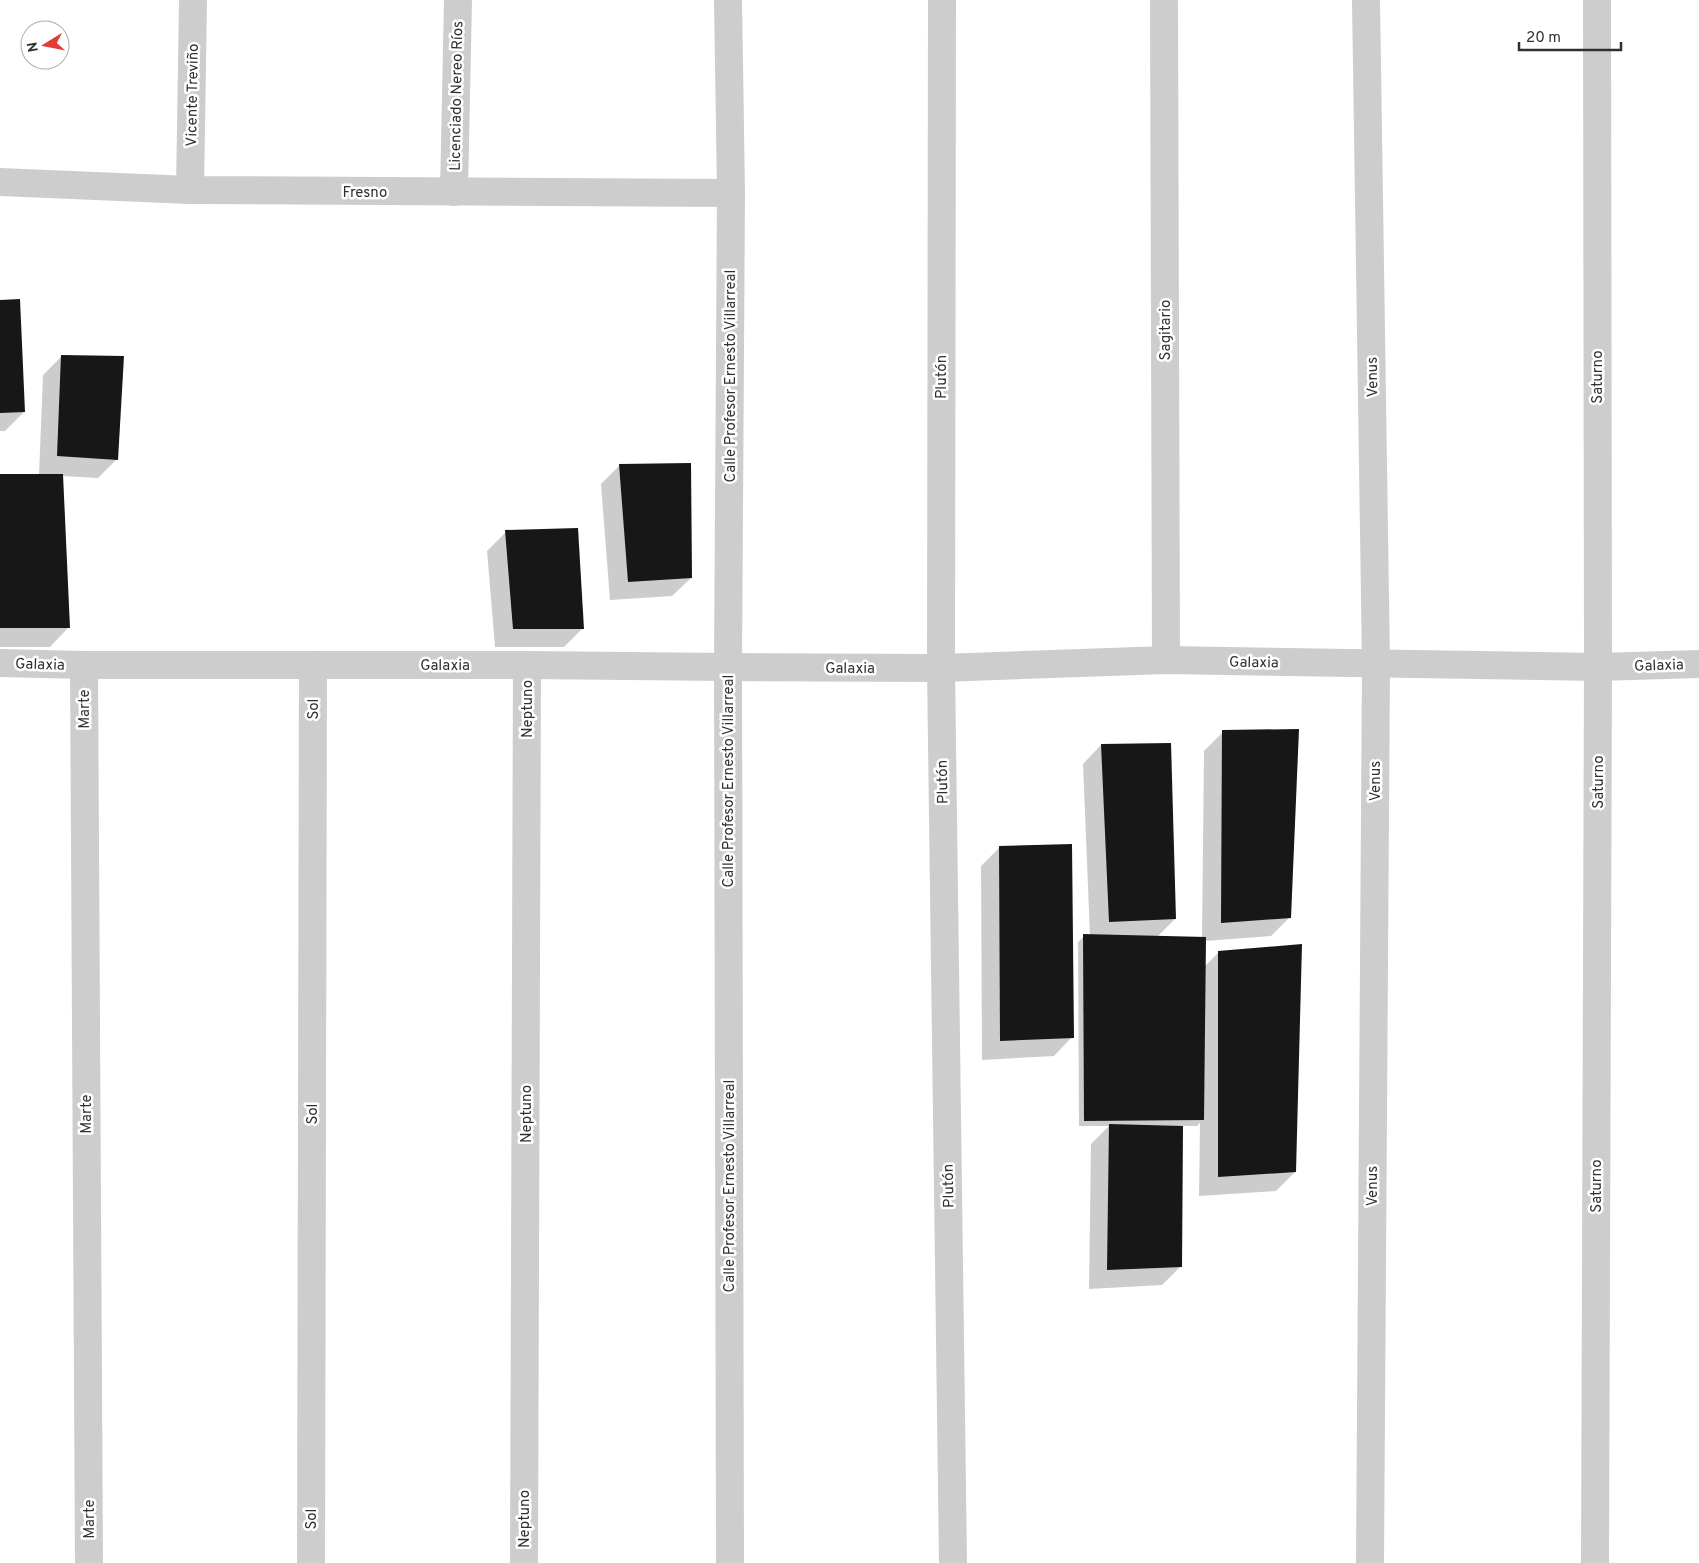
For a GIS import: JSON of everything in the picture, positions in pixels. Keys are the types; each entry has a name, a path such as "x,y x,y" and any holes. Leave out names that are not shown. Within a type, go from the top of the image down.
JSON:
{"street":[{"name":"Vicente Treviño","path":"190,190 193,0"},
{"name":"Licenciado Nereo Ríos","path":"454,192 458,0"},
{"name":"Calle Profesor Ernesto Villarreal","path":"728,0 731,193 728,668 730,1563"},
{"name":"Plutón","path":"942,0 941,668 953,1563"},
{"name":"Sagitario","path":"1164,0 1166,660"},
{"name":"Venus","path":"1366,0 1376,664 1370,1563"},
{"name":"Saturno","path":"1595,1563 1598,667 1597,0"},
{"name":"Fresno","path":"0,182 190,190 731,193"},
{"name":"Galaxia","path":"0,663 84,666 527,665 728,668 941,668 1166,660 1598,667 1699,664"},
{"name":"Sol","path":"311,1563 313,665"},
{"name":"Neptuno","path":"524,1563 527,665"},
{"name":"Marte","path":"84,666 89,1563"}],"building":[{"path":"20,299 25,412 0,413 0,300"},
{"path":"61,355 124,356 118,460 57,456"},
{"path":"691,463 692,578 628,582 619,464"},
{"path":"0,474 63,474 70,628 0,628"},
{"path":"578,528 584,629 513,629 505,530"},
{"path":"1299,729 1291,918 1221,923 1222,730"},
{"path":"1171,743 1176,919 1109,922 1101,744"},
{"path":"1072,844 1074,1038 1000,1041 999,846"},
{"path":"1083,934 1206,937 1204,1120 1084,1121"},
{"path":"1302,944 1296,1172 1218,1177 1218,951"},
{"path":"1109,1124 1183,1126 1182,1267 1107,1270"}]}
